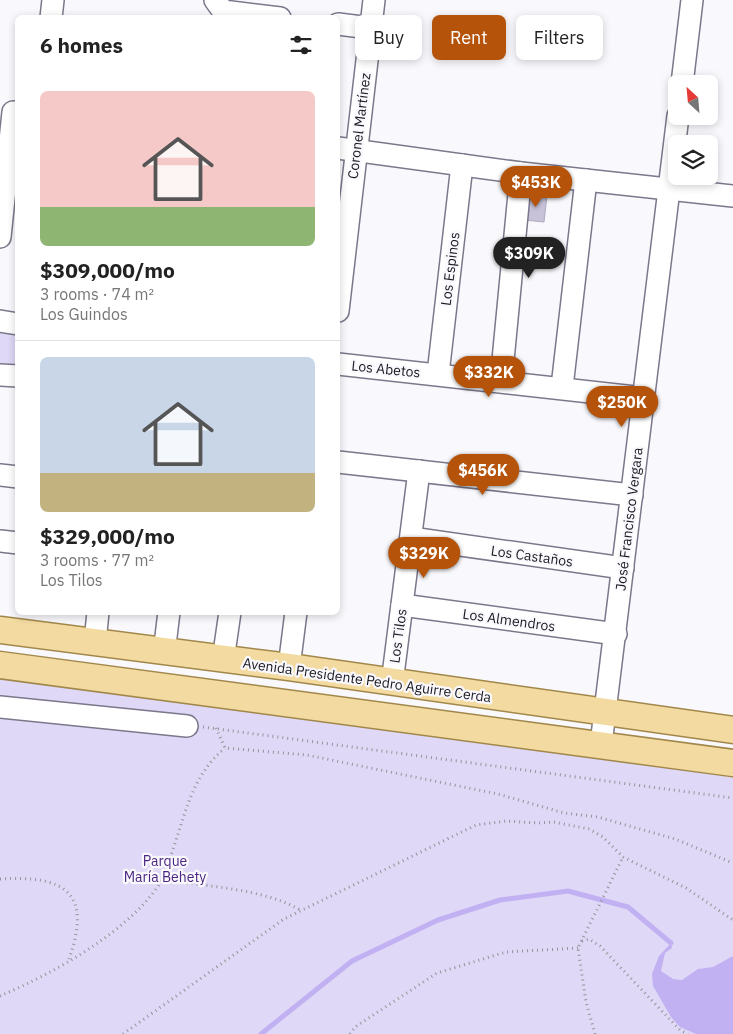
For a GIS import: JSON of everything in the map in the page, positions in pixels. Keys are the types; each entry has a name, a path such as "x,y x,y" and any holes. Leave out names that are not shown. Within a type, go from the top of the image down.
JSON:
{"main road":[{"name":"Avenida Presidente Pedro Aguirre Cerda","path":"0,630 733,730"},
{"path":"0,666 601,744 733,763"}],"street":[{"path":"50,15 53,0"},
{"path":"216,0 223,11 256,15"},
{"name":"Coronel Martínez","path":"372,15 374,0"},
{"path":"683,75 692,0"},
{"path":"340,24 355,26"},
{"name":"Coronel Martínez","path":"340,268 346,149 364,60"},
{"path":"0,237 10,112"},
{"name":"José Francisco Vergara","path":"601,744 616,634 677,125"},
{"path":"346,149 521,173 733,196"},
{"name":"Los Espinos","path":"438,374 462,165"},
{"path":"501,381 521,173"},
{"path":"562,388 586,180"},
{"path":"0,321 15,324"},
{"name":"Los Abetos","path":"340,364 644,398"},
{"path":"0,375 15,376"},
{"path":"340,462 632,495"},
{"name":"Los Tilos","path":"392,683 419,471"},
{"path":"0,475 15,477"},
{"name":"Los Castaños","path":"411,538 623,568"},
{"path":"0,541 15,543"},
{"name":"Los Almendros","path":"402,605 616,634"},
{"path":"95,642 98,615"},
{"path":"164,652 169,615"},
{"path":"223,660 230,615"},
{"path":"289,668 296,615"},
{"path":"0,707 187,726"}],"path":[{"path":"225,748 216,727 733,798"},
{"path":"0,996 69,960 119,928 136,912 162,880 197,779 213,758 225,748 306,755 498,794 564,813 598,817 675,839 733,863"},
{"path":"123,1034 284,919 476,825 506,820 538,823 554,822 589,829 603,837 623,857 686,888 733,920"},
{"path":"594,1034 586,1002 578,948 623,857"},
{"path":"0,878 23,877 45,881 60,887 73,898 79,911 76,940 69,960"},
{"path":"162,880 256,893 288,903 302,911"},
{"path":"582,941 589,939 600,946 680,1030 688,1034"},
{"path":"350,1034 355,1027 437,973 506,952 578,948"}],"green space":[{"path":"0,333 15,335 15,371 0,369"},
{"name":"Parque María Behety","path":"0,679 733,775 733,1034 0,1034"}],"shaded area":[{"path":"671,943 672,948 665,953 661,971 673,979 682,980 698,969 713,967 733,956 733,1034 696,1034 680,1027 671,1017 653,986 652,974 659,956"}],"building":[{"path":"528,193 547,196 544,222 524,220"}],"waterway":[{"path":"261,1034 352,961 438,920 500,900 568,891 628,907 671,943"}]}
